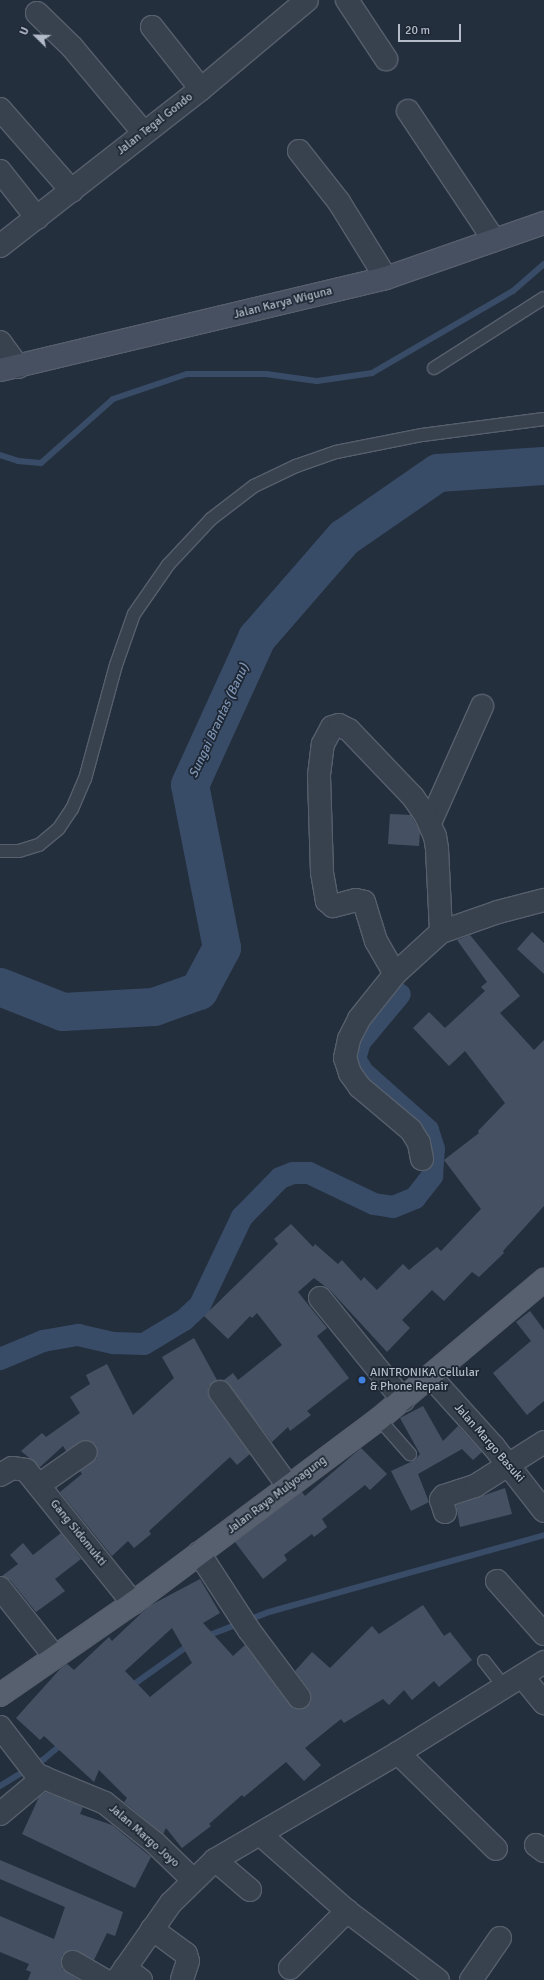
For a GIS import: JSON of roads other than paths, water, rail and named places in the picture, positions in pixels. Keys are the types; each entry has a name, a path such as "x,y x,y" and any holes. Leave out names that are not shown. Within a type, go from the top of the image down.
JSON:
{"main road":[{"name":"Jalan Karya Wiguna","path":"9,369 386,278 544,223"},
{"name":"Jalan Raya Mulyoagung","path":"0,1695 133,1603 379,1419 431,1377 544,1280"}],"street":[{"path":"347,0 386,59"},
{"name":"Jalan Tegal Gondo","path":"0,246 72,191 143,132 201,88 300,2"},
{"path":"37,13 72,47 143,132"},
{"path":"152,27 201,88"},
{"path":"0,109 72,191"},
{"path":"408,111 494,240"},
{"path":"299,151 339,202 386,278"},
{"path":"0,171 36,218"},
{"path":"0,342 9,369"},
{"path":"430,823 482,706"},
{"path":"395,974 376,941 364,902 356,900 333,906 327,901 322,872 318,775 327,732 339,725 349,730 413,797 430,823 437,849 441,932"},
{"path":"422,1159 419,1143 411,1130 360,1087 350,1073 345,1058 348,1039 359,1019 395,974 441,932 498,912 544,900"},
{"path":"320,1298 403,1400"},
{"name":"Jalan Margo Basuki","path":"431,1377 508,1464 544,1511"},
{"path":"220,1392 288,1486"},
{"path":"445,1512 441,1500 444,1496 475,1486 544,1442"},
{"path":"39,1485 86,1452"},
{"name":"Gang Sidomukti","path":"10,1471 26,1470 133,1603"},
{"path":"199,1553 249,1630 298,1697"},
{"path":"497,1581 544,1634"},
{"path":"0,1588 55,1656"},
{"path":"128,1976 152,1929 193,1880 215,1860 398,1753 544,1662"},
{"path":"513,1682 544,1703"},
{"path":"0,1727 36,1771 0,1814"},
{"path":"398,1753 496,1849"},
{"name":"Jalan Margo Joyo","path":"36,1771 112,1807 154,1842 193,1880"},
{"path":"260,1834 347,1911 438,1980"},
{"path":"215,1860 250,1890"},
{"path":"290,1968 347,1911"},
{"path":"152,1929 186,1954 188,1961 182,1980"},
{"path":"471,1980 500,1938"},
{"path":"72,1962 104,1980"}],"lane":[{"path":"434,368 544,298"},
{"path":"0,851 19,851 39,845 59,828 72,809 85,780 116,665 134,614 168,565 211,519 254,486 296,466 336,452 422,435 544,419"},
{"path":"379,1419 410,1454"},
{"path":"484,1661 513,1682"}],"waterway":[{"path":"0,455 18,461 41,463 113,399 187,374 266,374 317,381 372,373 513,291 544,264"},
{"name":"Sungai Brantas (Banu)","path":"0,987 63,1012 154,1007 199,991 222,948 190,785 257,638 344,538 438,473 544,466"},
{"path":"0,1359 43,1341 78,1335 114,1343 144,1344 184,1320 200,1305 242,1217 280,1178 293,1173 309,1173 374,1204 393,1207 415,1198 432,1176 434,1149 428,1130 363,1072 355,1059 360,1042 400,994"},
{"path":"207,1636 269,1612 544,1535"},
{"path":"130,1687 189,1645"},
{"path":"0,1786 44,1759 63,1743"}],"place":[{"name":"AINTRONIKA Cellular & Phone Repair","path":"362,1380"}]}
